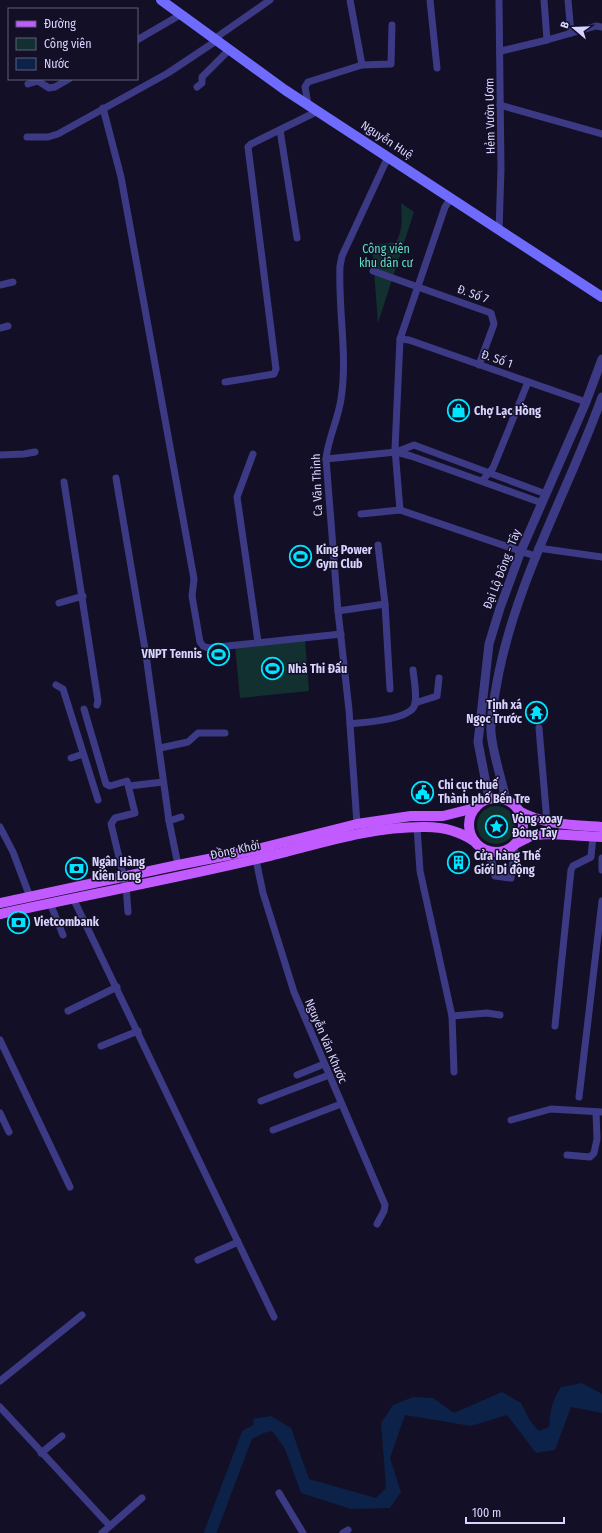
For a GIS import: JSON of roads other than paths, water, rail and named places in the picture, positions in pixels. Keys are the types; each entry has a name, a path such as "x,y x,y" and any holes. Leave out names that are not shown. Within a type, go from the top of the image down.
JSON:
{"main road":[{"name":"Nguyễn Huệ","path":"161,0 229,50 318,111 499,231 602,297"},
{"path":"598,837 550,834 533,835 507,849 498,852 489,851 478,844 470,833 469,824 475,808 481,802 489,799 506,800 519,811 532,818 547,822 602,827"},
{"name":"Đồng Khởi","path":"0,914 73,898 178,865 254,850 357,824 410,816 443,816 475,808"},
{"path":"515,844 523,827 519,811"},
{"name":"Đồng Khởi","path":"0,904 30,897 256,860 359,834 383,830 416,827 444,828 457,831 478,844"}],"street":[{"path":"28,137 48,137 58,134 168,73 270,0"},
{"path":"350,0 362,65"},
{"path":"430,0 437,68"},
{"name":"Hẻm Vườn Ươm","path":"499,0 501,189 499,231"},
{"path":"544,0 547,40"},
{"path":"568,0 571,33"},
{"path":"138,39 180,15"},
{"path":"308,104 305,87 308,82 362,65 391,64 392,25"},
{"path":"500,51 547,40 599,25 602,27"},
{"path":"197,87 202,83 202,77 229,50"},
{"path":"28,84 38,81 48,88 55,87 67,80"},
{"path":"500,105 602,134"},
{"path":"103,108 121,177 193,578 192,596 200,642 203,646 208,648 341,634"},
{"path":"225,382 274,374 275,372 256,208 247,152 251,144 318,111"},
{"path":"280,130 297,238"},
{"name":"Ca Văn Thỉnh","path":"357,824 350,724 338,611 326,459 327,446 341,400 343,367 340,266 342,256 388,157"},
{"path":"400,510 396,452 400,339 445,207 451,198"},
{"path":"373,271 418,286"},
{"path":"0,285 13,282"},
{"name":"Đ. Số 7","path":"418,286 491,313 494,324 479,365"},
{"path":"0,328 8,326"},
{"name":"Đ. Số 1","path":"400,339 586,402"},
{"name":"Đại Lộ Đông - Tây","path":"489,799 478,742 484,677 493,629 521,551 586,402 602,360"},
{"path":"482,481 490,473 528,382"},
{"path":"506,800 490,732 497,684 506,640 520,595 537,552 601,402"},
{"path":"326,459 396,452 414,445 546,494"},
{"path":"0,455 35,452"},
{"path":"396,452 542,503"},
{"path":"253,454 237,497 258,642"},
{"path":"116,478 150,679 169,821 178,865"},
{"path":"64,482 83,596 98,701 97,705"},
{"path":"361,514 400,510 521,551 602,558"},
{"path":"378,545 385,604 390,689"},
{"path":"59,603 83,596"},
{"path":"338,611 385,604"},
{"path":"350,724 402,716 411,711 416,703 414,670"},
{"path":"416,703 437,696 439,678"},
{"path":"56,685 63,689 98,800"},
{"path":"84,709 106,784 110,786 127,781 135,813 115,818 111,824 125,882 128,912"},
{"path":"539,728 547,822"},
{"path":"160,748 188,742 198,734 225,733"},
{"path":"70,758 83,754"},
{"path":"129,786 163,782"},
{"path":"169,821 180,817"},
{"path":"0,826 13,852 30,897"},
{"path":"416,827 420,871 452,1016 454,1072"},
{"path":"555,1026 571,870 573,866 592,857 598,837"},
{"path":"478,844 492,862 495,876 511,878 515,844"},
{"path":"602,858 602,870"},
{"name":"Nguyễn Văn Khước","path":"256,860 263,893 294,992 385,1205 384,1211 377,1224"},
{"path":"73,898 274,1317"},
{"path":"579,1097 602,901"},
{"path":"50,903 63,935"},
{"path":"68,1011 117,987"},
{"path":"452,1016 487,1013 500,1015"},
{"path":"101,1046 138,1031"},
{"path":"0,1040 70,1187"},
{"path":"297,1075 324,1064"},
{"path":"261,1101 329,1075"},
{"path":"273,1130 341,1104"},
{"path":"511,1120 550,1109 599,1112 594,1154 590,1157 567,1155"},
{"path":"0,1113 9,1132"},
{"path":"198,1260 238,1242"},
{"path":"0,1380 82,1315"},
{"path":"0,1407 109,1525"},
{"path":"41,1453 62,1436"},
{"path":"279,1493 303,1533"},
{"path":"102,1533 109,1525 142,1498"}],"water":[{"path":"582,1383 602,1394 602,1413 571,1407 555,1450 536,1453 507,1415 471,1426 405,1415 390,1458 401,1492 390,1508 351,1509 301,1493 285,1449 272,1431 255,1435 253,1419 271,1416 291,1428 309,1479 376,1498 386,1488 381,1423 393,1405 413,1397 433,1398 454,1413 502,1392 521,1403 530,1421 539,1431 549,1427 552,1406 561,1387"}],"waterway":[{"path":"210,1533 247,1435 268,1424"}],"place":[{"name":"Chợ Lạc Hồng","path":"458,411"},
{"name":"King Power Gym Club","path":"300,557"},
{"name":"VNPT Tennis","path":"218,654"},
{"name":"Nhà Thi Đấu","path":"272,669"},
{"name":"Tịnh xá Ngọc Trước","path":"537,712"},
{"name":"Chi cục thuế Thành phố Bến Tre","path":"422,792"},
{"name":"Vòng xoay Đông Tây","path":"497,826"},
{"name":"Cửa hàng Thế Giới Di động","path":"458,863"},
{"name":"Ngân Hàng Kiên Long","path":"77,869"},
{"name":"Vietcombank","path":"18,922"}],"park label":[{"name":"Công viên khu dân cư","path":"386,256"}]}
